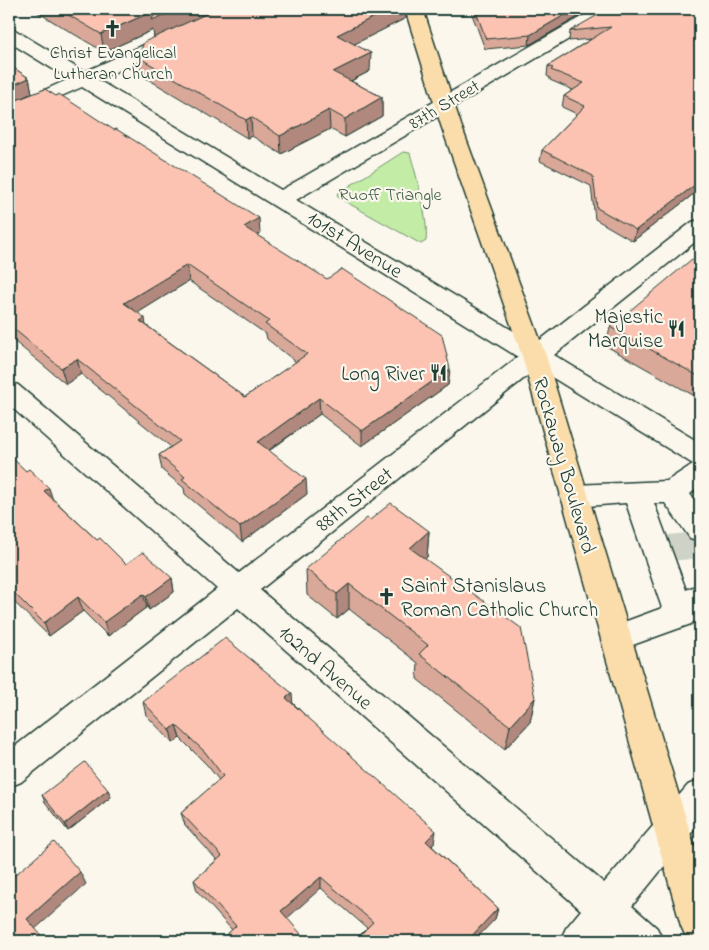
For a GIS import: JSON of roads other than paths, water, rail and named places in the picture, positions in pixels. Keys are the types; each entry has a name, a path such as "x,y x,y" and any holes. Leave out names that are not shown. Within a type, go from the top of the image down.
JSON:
{"main road":[{"name":"Rockaway Boulevard","path":"414,9 504,276 534,356 700,926"}],"street":[{"path":"9,114 237,9"},
{"name":"87th Street","path":"282,199 607,9"},
{"name":"101st Avenue","path":"9,34 700,456"},
{"name":"88th Street","path":"9,771 700,227"},
{"name":"102nd Avenue","path":"9,391 644,941"},
{"path":"574,496 673,492 700,472"},
{"path":"616,638 690,606 636,492"},
{"path":"673,492 700,530"},
{"path":"580,941 700,796"}],"tunnel":[{"path":"669,548 700,545"}],"place":[{"name":"Christ Evangelical Lutheran Church","path":"113,29"},
{"name":"Majestic Marquise","path":"677,328"},
{"name":"Long River","path":"439,373"},
{"name":"Saint Stanislaus Roman Catholic Church","path":"387,597"}],"park label":[{"name":"Ruoff Triangle","path":"390,194"}]}
